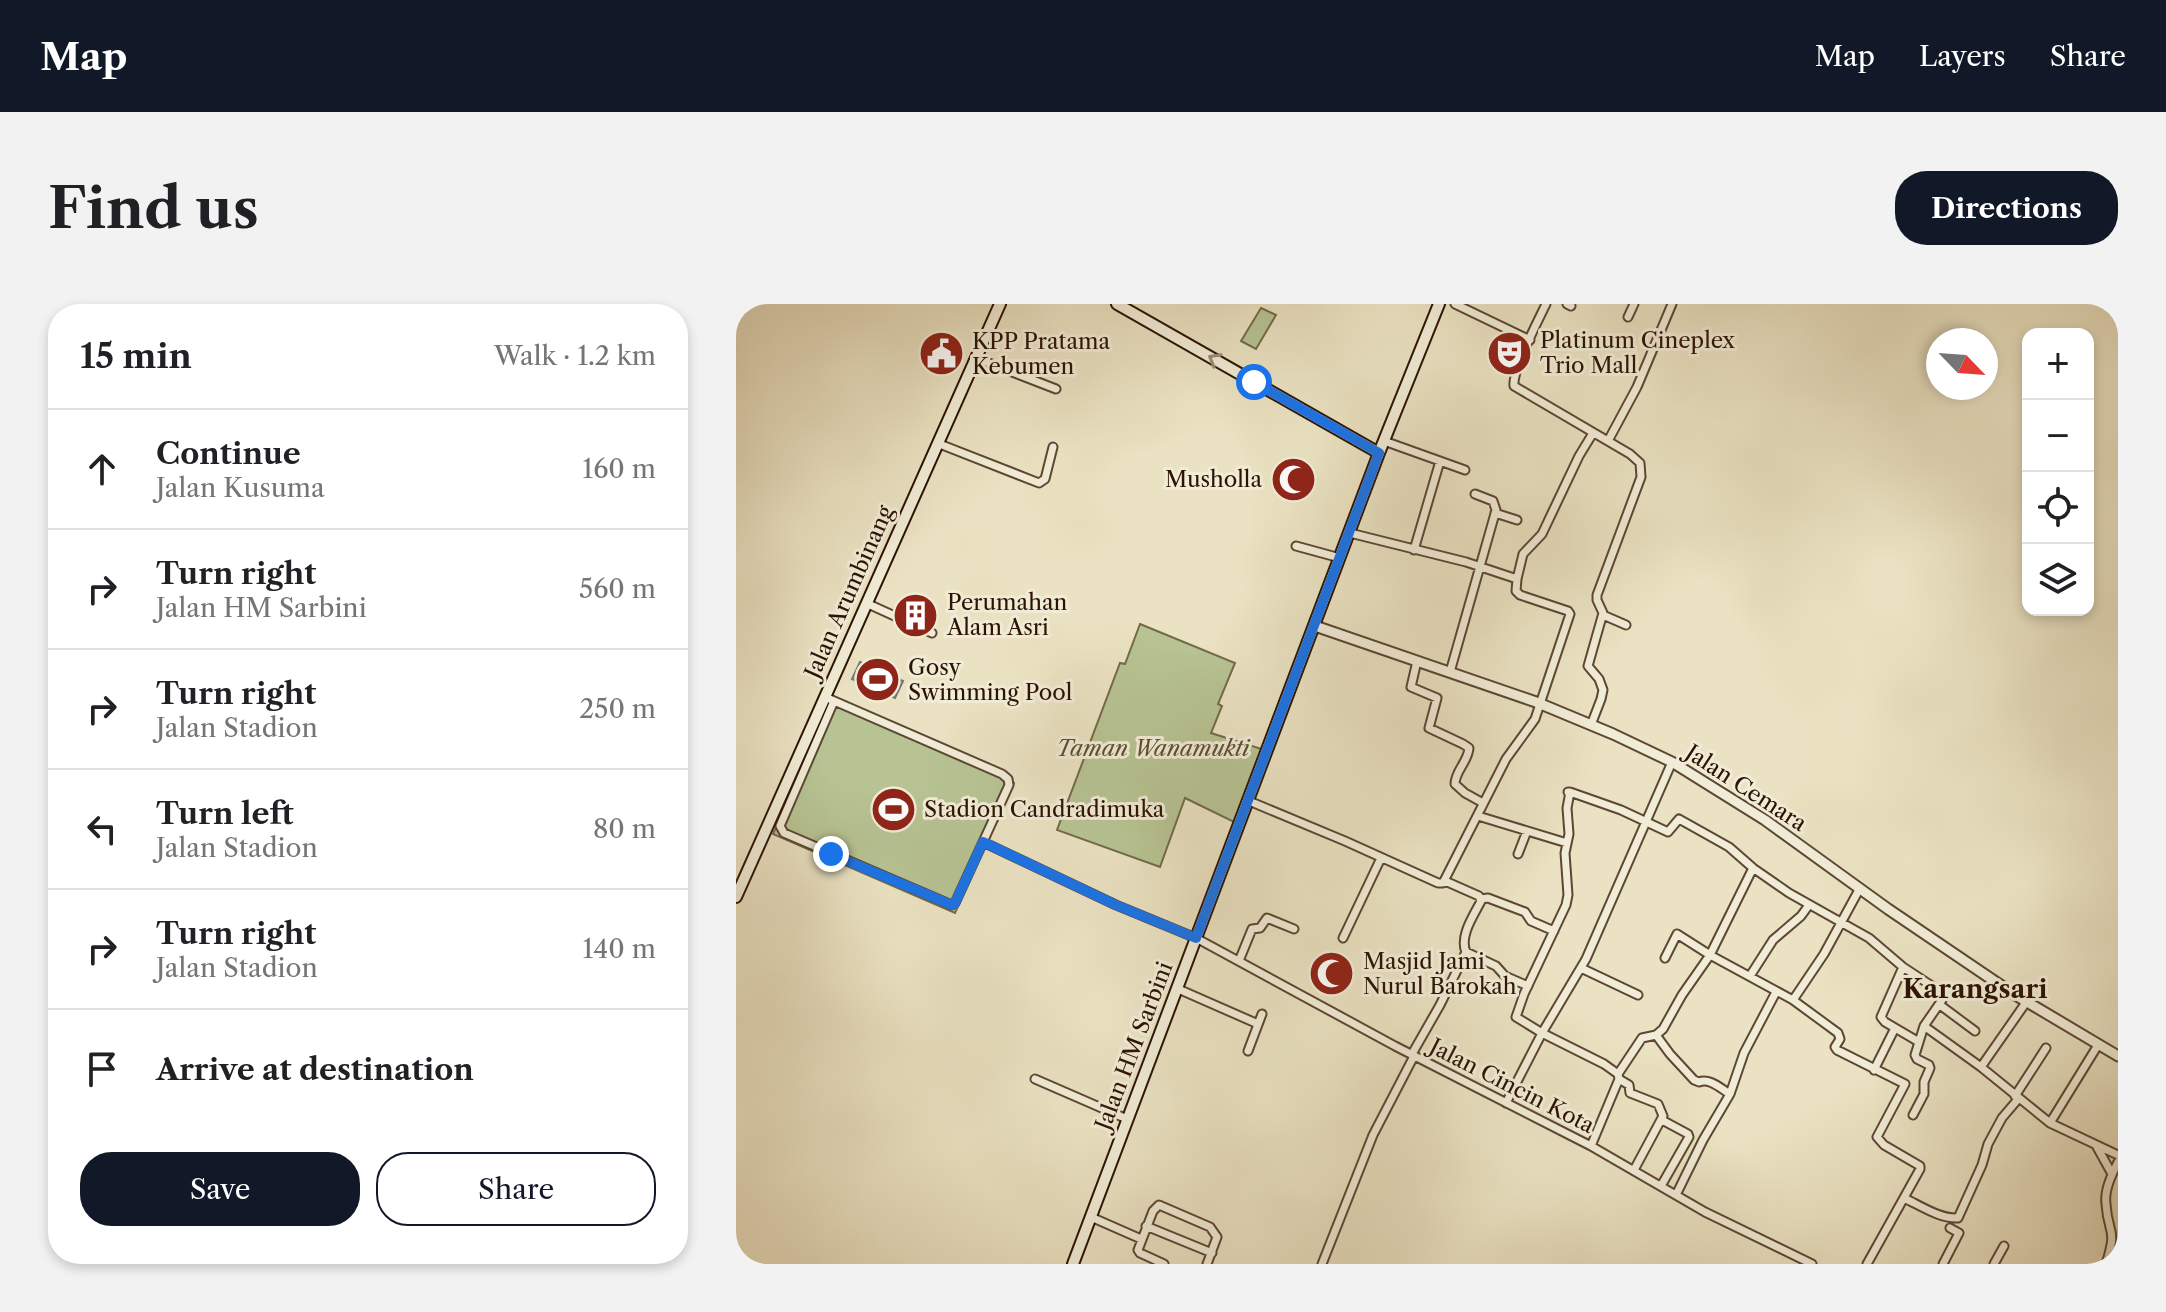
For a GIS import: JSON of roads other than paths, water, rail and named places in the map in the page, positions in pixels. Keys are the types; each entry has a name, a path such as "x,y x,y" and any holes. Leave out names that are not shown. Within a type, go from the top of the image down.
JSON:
{"main road":[{"name":"Jalan Arumbinang","path":"736,897 830,699 866,603 1000,304"},
{"path":"1117,304 1379,453"},
{"name":"Jalan HM Sarbini","path":"1073,1264 1379,453 1439,304"}],"street":[{"path":"1455,304 1530,340"},
{"path":"1535,304 1545,306 1514,375 1514,386 1640,463 1641,477 1597,595 1603,615 1588,663 1603,690 1591,725"},
{"path":"1628,317 1634,304"},
{"path":"1608,441 1647,366 1672,304"},
{"path":"976,358 1056,389"},
{"path":"1249,801 1438,883 1445,881 1506,759 1535,719 1541,704 1570,613 1520,595 1516,591 1517,579 1523,554 1542,534 1593,433"},
{"path":"1384,441 1465,470"},
{"path":"937,443 1039,483 1044,480 1053,447"},
{"path":"1414,550 1440,461"},
{"path":"1450,672 1495,513 1494,502 1475,494"},
{"path":"1495,513 1517,520"},
{"path":"1350,533 1480,565 1517,579"},
{"path":"1296,546 1340,558"},
{"path":"866,603 932,633"},
{"path":"1603,615 1626,625"},
{"name":"Jalan Cemara","path":"1315,626 1541,704 1672,762 1765,820 1888,909 2027,1001 2118,1056"},
{"path":"1417,661 1411,687 1437,698 1429,728 1469,748 1455,784 1483,803"},
{"path":"830,699 1008,779 1009,785 952,905 784,833 780,826 830,699"},
{"path":"1506,1103 1606,918 1672,762"},
{"path":"1634,1170 1662,1120 1660,1106 1630,1093 1629,1085 1604,1064 1516,1017 1566,905 1568,792 1621,810 1668,832 1679,819 1729,847 1753,868 1809,905 1869,938 1903,967 1938,990 1942,1000 1924,1026 1915,1057 1930,1068 1924,1082 1924,1094 1913,1115"},
{"path":"1478,816 1567,843"},
{"path":"1518,854 1527,831"},
{"name":"Jalan Cincin Kota","path":"983,842 1116,905 1196,938 1413,1055 1591,1146 1754,1237 1812,1264"},
{"path":"1343,938 1381,858"},
{"path":"1591,1146 1618,1077 1642,1038 1656,1035 1663,1029 1710,955 1753,868"},
{"path":"1445,881 1481,899"},
{"path":"1793,1000 1824,954 1860,888"},
{"path":"1322,1264 1373,1135 1466,952 1464,940 1481,899 1486,897 1525,912 1532,922 1554,931"},
{"path":"1750,976 1773,940 1809,905"},
{"path":"1239,961 1252,929 1260,928 1267,918 1294,929"},
{"path":"1665,958 1677,934 1793,1000 1838,1033 1837,1050 1905,1084 1877,1137 1884,1145 1920,1167 1867,1264"},
{"path":"1466,952 1494,964 1505,976 1528,986"},
{"path":"1903,967 1881,1015 1883,1020 1919,1042"},
{"path":"1581,968 1638,995"},
{"path":"1176,988 1258,1024"},
{"path":"1676,1195 1730,1094 1744,1053 1776,992"},
{"path":"1981,1067 2027,1001"},
{"path":"1940,1005 1975,1031"},
{"path":"1248,1051 1262,1014"},
{"path":"1924,1026 2050,1123 2118,1155"},
{"path":"1874,1070 1895,1028"},
{"path":"1656,1035 1694,1080 1709,1081 1730,1094"},
{"path":"2050,1123 2098,1045"},
{"path":"1904,1198 1937,1214 1958,1218 1988,1144 2046,1048"},
{"path":"1035,1079 1127,1119"},
{"path":"1661,1186 1689,1137 1662,1120"},
{"path":"2097,1147 2112,1174"},
{"path":"2106,1264 2115,1254 2116,1234 2105,1198 2118,1162"},
{"path":"1164,1264 1138,1250 1157,1205 1210,1227 1217,1237 1207,1264"},
{"path":"1091,1217 1141,1239"},
{"path":"1146,1226 1212,1253"},
{"path":"1943,1264 1959,1233 1950,1228"},
{"path":"1994,1264 2004,1246"}],"water":[{"name":"Gosy Swimming Pool","path":"860,662 903,681 895,698 852,679"}],"place":[{"name":"Platinum Cineplex Trio Mall","path":"1509,353"},
{"name":"KPP Pratama Kebumen","path":"941,354"},
{"name":"Musholla","path":"1293,479"},
{"name":"Perumahan Alam Asri","path":"916,615"},
{"name":"Gosy Swimming Pool","path":"877,680"},
{"name":"Stadion Candradimuka","path":"893,809"},
{"name":"Masjid Jami Nurul Barokah","path":"1332,974"}],"district":[{"name":"Karangsari","path":"1975,989"}],"park label":[{"name":"Taman Wanamukti","path":"1153,748"}]}
